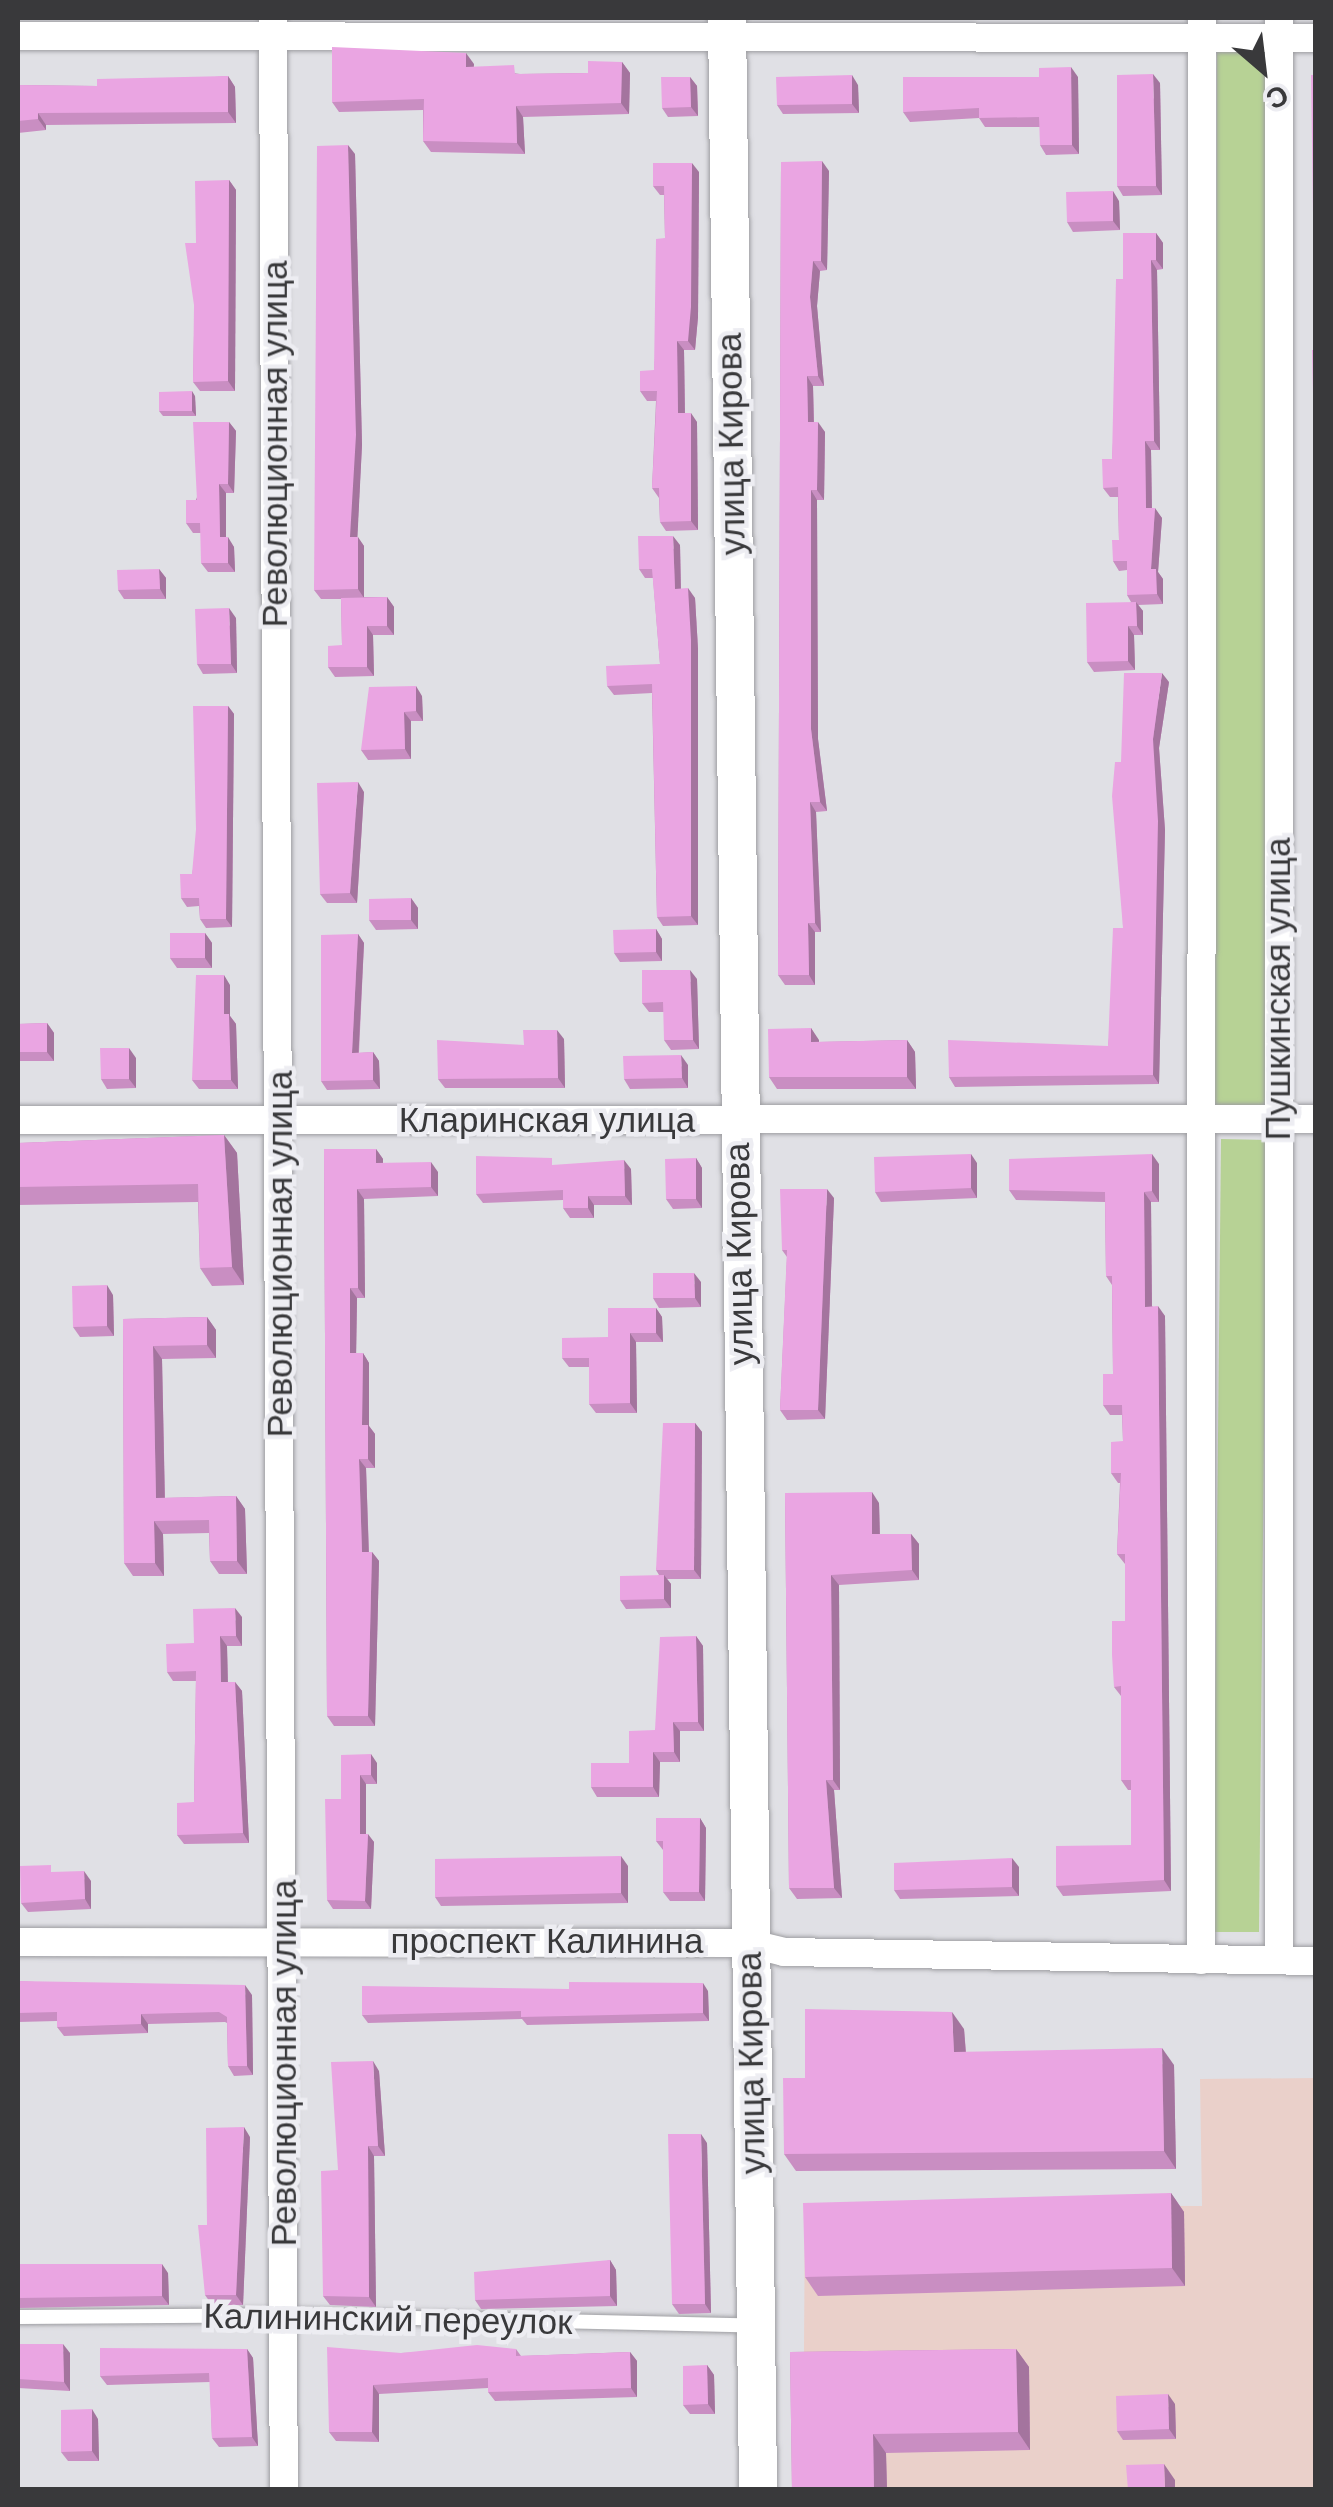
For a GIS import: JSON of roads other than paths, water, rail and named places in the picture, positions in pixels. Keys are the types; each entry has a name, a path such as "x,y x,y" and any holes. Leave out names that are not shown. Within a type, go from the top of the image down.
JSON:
{"street":[{"path":"18,36 273,25 1278,28 1316,38"},
{"name":"Революционная улица","path":"273,25 286,1940 284,2490"},
{"name":"Пушкинская улица","path":"1278,28 1279,1960"},
{"name":"улица Кирова","path":"727,29 737,1120 758,2490"},
{"path":"1201,1960 1202,29"},
{"name":"Кларинская улица","path":"18,1120 1316,1120"},
{"name":"проспект Калинина","path":"18,1942 748,1942 784,1952 1316,1961"}],"lane":[{"name":"Калининский переулок","path":"18,2317 284,2315 758,2326"}]}
